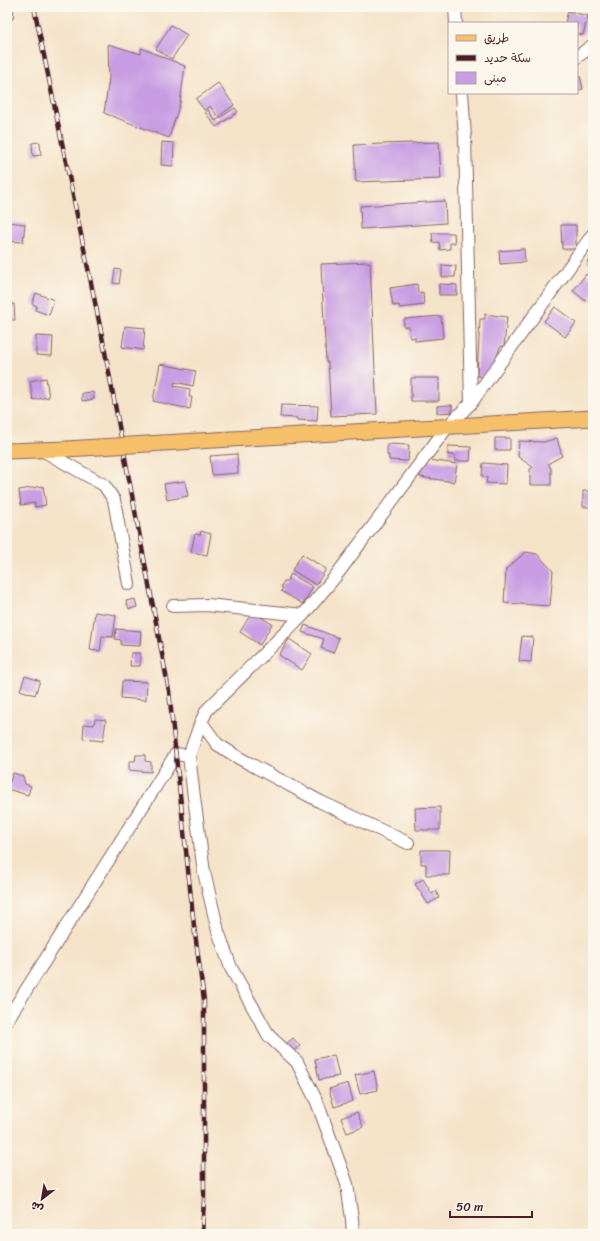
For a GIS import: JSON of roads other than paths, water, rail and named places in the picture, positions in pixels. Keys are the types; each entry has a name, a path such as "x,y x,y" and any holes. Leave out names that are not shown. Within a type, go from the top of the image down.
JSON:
{"main road":[{"path":"7,451 68,449 593,418"}],"street":[{"path":"7,7 7,15"},
{"path":"455,7 456,22"},
{"path":"578,56 593,45"},
{"path":"462,94 465,138 471,403"},
{"path":"353,1234 347,1184 317,1102 297,1062 268,1036 231,968 221,938 204,872 189,756 201,722 207,710 304,615 335,577 448,426 471,403 593,234"},
{"path":"41,449 104,485 114,500 129,584"},
{"path":"173,606 207,605 304,615"},
{"path":"201,722 216,744 239,758 320,802 408,843"},
{"path":"7,1020 176,754 189,756"}],"railway":[{"path":"34,7 102,336 169,691 194,926 204,1000 204,1200 202,1234"}]}
